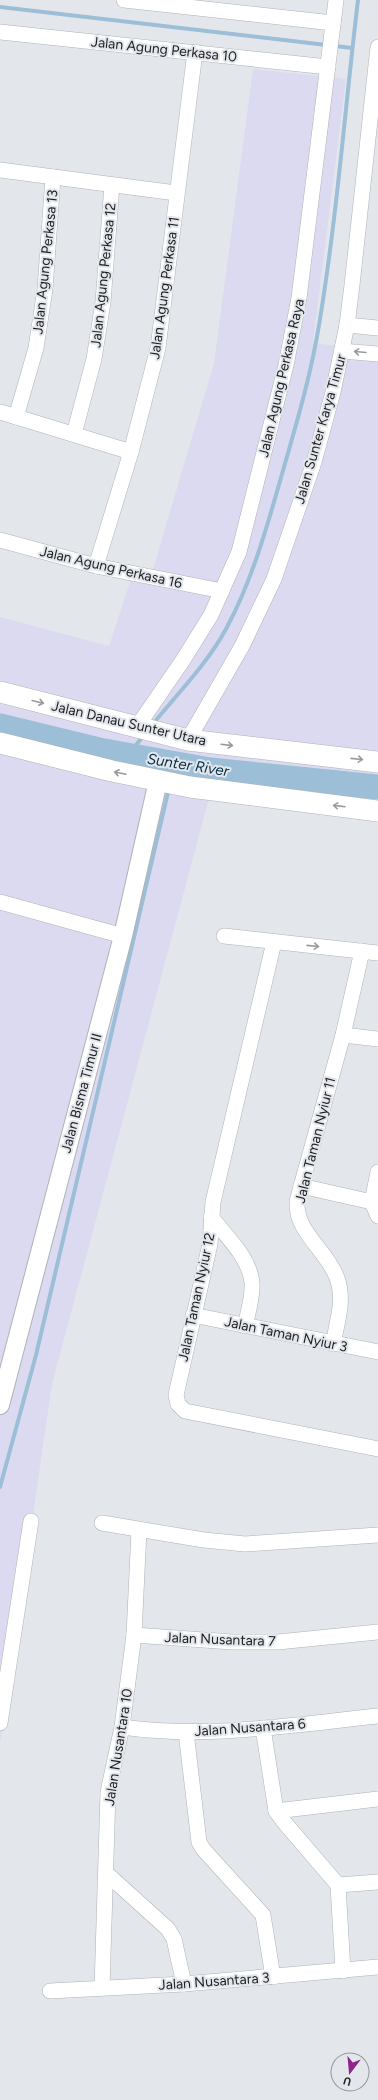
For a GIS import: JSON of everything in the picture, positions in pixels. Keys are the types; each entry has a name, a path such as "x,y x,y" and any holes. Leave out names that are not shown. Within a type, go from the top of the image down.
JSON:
{"main road":[{"name":"Jalan Danau Sunter Utara","path":"0,692 185,740 378,762"},
{"path":"0,743 162,782 190,787 378,811"}],"street":[{"path":"124,0 332,29"},
{"name":"Jalan Agung Perkasa Raya","path":"141,728 211,615 239,552 286,365 299,298 336,0"},
{"name":"Jalan Agung Perkasa 10","path":"0,32 195,52 329,61"},
{"name":"Jalan Sunter Karya Timur","path":"185,740 242,646 274,579 314,462 333,392 347,325 373,147 378,47"},
{"name":"Jalan Agung Perkasa 11","path":"96,566 131,452 158,348 176,193 195,52"},
{"name":"Jalan Agung Perkasa 12","path":"0,170 176,193"},
{"name":"Jalan Agung Perkasa 13","path":"16,417 36,348 50,244 53,177"},
{"name":"Jalan Agung Perkasa 12","path":"74,434 94,359 103,302 112,185"},
{"path":"347,325 378,328"},
{"path":"342,351 378,354"},
{"path":"0,412 131,452"},
{"name":"Jalan Agung Perkasa 16","path":"0,540 96,566 222,592"},
{"name":"Jalan Bisma Timur II","path":"2,1391 123,936 162,782"},
{"path":"0,902 123,936"},
{"path":"224,936 378,953"},
{"name":"Jalan Taman Nyiur 12","path":"274,942 213,1202 210,1244 176,1395 178,1404 185,1411 378,1450"},
{"name":"Jalan Taman Nyiur 11","path":"333,1344 341,1302 339,1285 332,1268 300,1221 297,1207 301,1186 342,1035 362,951"},
{"path":"342,1035 378,1039"},
{"path":"378,1172 372,1202 378,1216"},
{"path":"301,1186 372,1202"},
{"path":"211,1217 244,1258 251,1274 252,1284 245,1326"},
{"name":"Jalan Taman Nyiur 3","path":"193,1315 378,1352"},
{"path":"0,1723 31,1521"},
{"path":"102,1523 139,1530 245,1544 378,1535"},
{"name":"Jalan Nusantara 10","path":"102,1988 108,1792 122,1727 134,1635 139,1530"},
{"name":"Jalan Nusantara 7","path":"134,1635 232,1642 263,1642 378,1632"},
{"name":"Jalan Nusantara 6","path":"122,1727 186,1732 263,1728 378,1716"},
{"path":"263,1728 276,1810 284,1822 338,1885 343,1970"},
{"path":"186,1732 196,1829 199,1842 203,1849 263,1916 273,1977"},
{"path":"276,1810 378,1799"},
{"path":"106,1873 168,1929 174,1938 184,1984"},
{"path":"338,1885 378,1882"},
{"name":"Jalan Nusantara 3","path":"50,1991 184,1984 378,1967"}],"shaded area":[{"path":"253,69 346,79 313,343 378,351 378,820 211,791 52,1384 0,1743 0,617 109,646 132,576 151,576 214,363"}],"waterway":[{"path":"153,724 210,654 226,629 235,611 244,592 258,553 293,437 312,362 319,325 336,203 358,0"},
{"path":"0,7 352,48"},
{"name":"Sunter River","path":"0,726 99,750 210,770 378,787"},
{"path":"128,755 144,735"},
{"path":"171,777 174,764"},
{"path":"0,1487 36,1355 169,788"}]}
